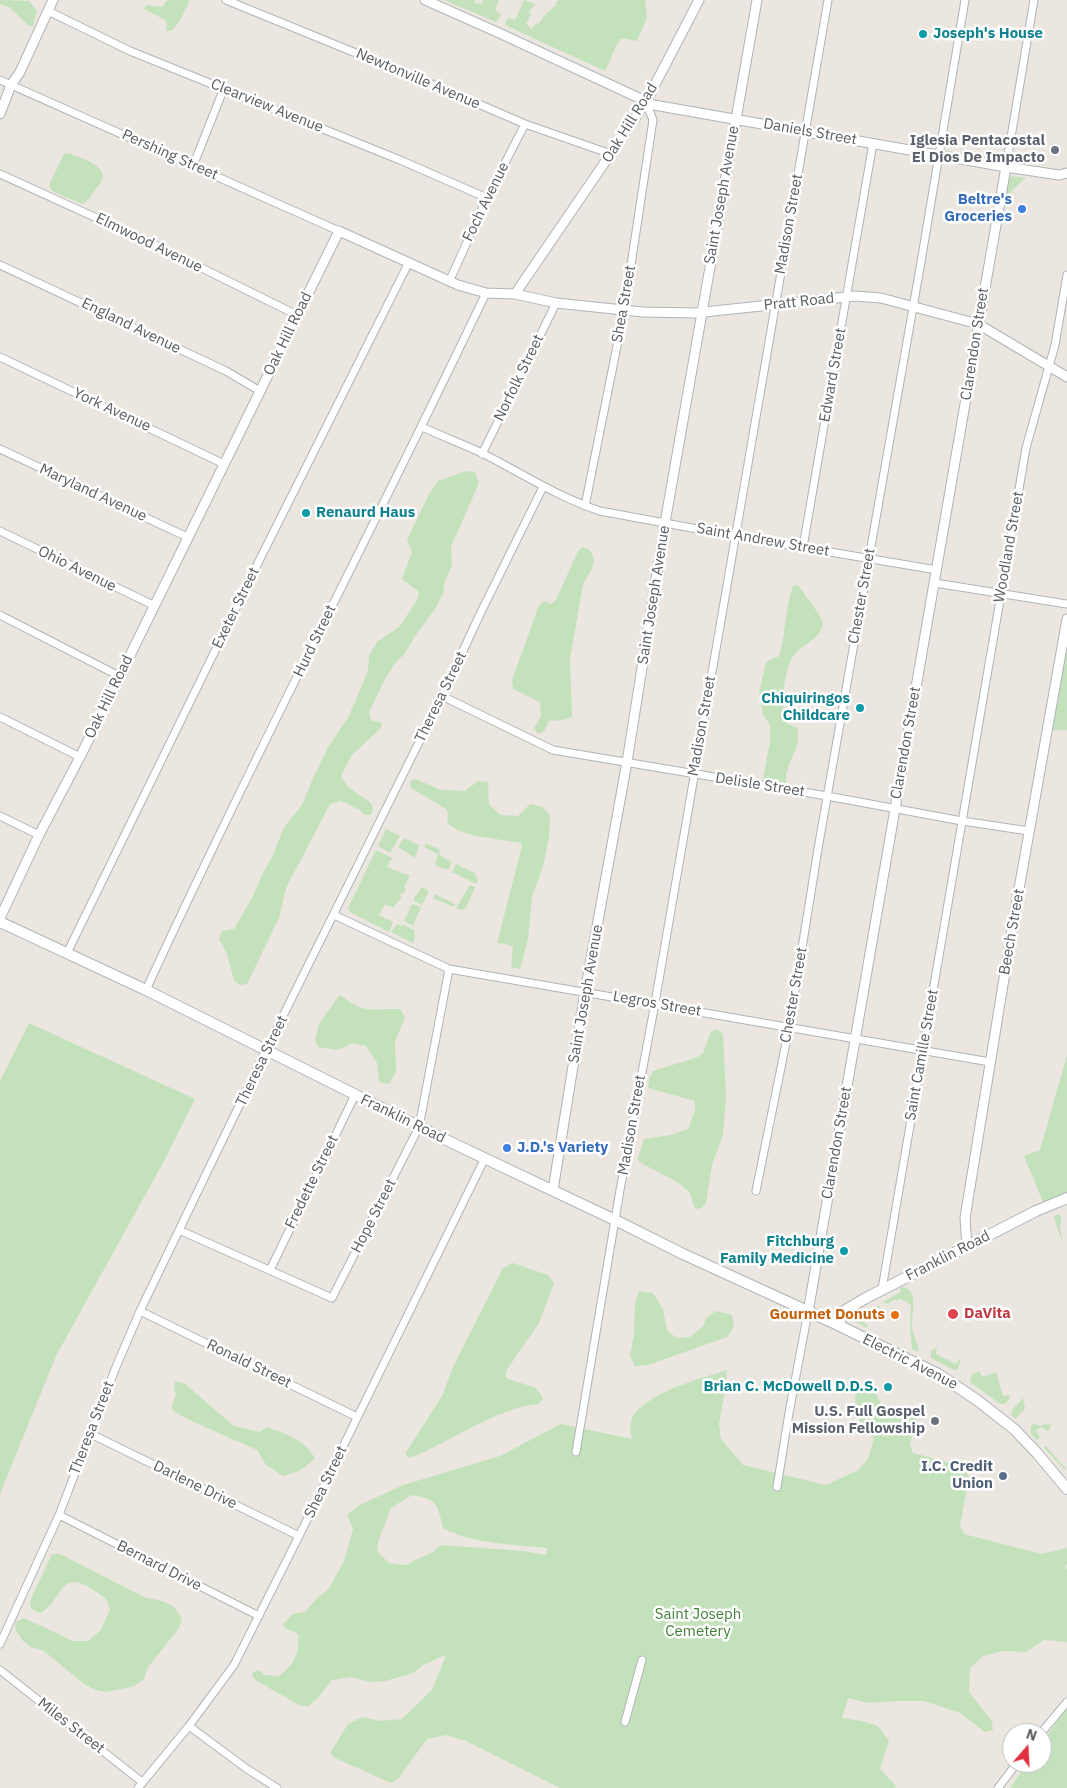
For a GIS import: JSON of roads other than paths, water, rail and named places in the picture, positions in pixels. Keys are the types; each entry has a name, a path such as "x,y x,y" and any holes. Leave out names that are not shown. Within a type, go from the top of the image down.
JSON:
{"main road":[{"name":"Franklin Road","path":"0,922 146,990 419,1127 808,1312"},
{"name":"Franklin Road","path":"838,1325 844,1311 882,1289 1036,1210 1067,1198"},
{"name":"Electric Avenue","path":"808,1312 938,1374 965,1391 1016,1431 1037,1452 1067,1489"}],"street":[{"path":"0,114 11,85 20,72 53,0"},
{"name":"Newtonville Avenue","path":"226,0 525,124 611,154"},
{"name":"Daniels Street","path":"424,0 506,36 646,102 662,107 1064,176"},
{"name":"Oak Hill Road","path":"515,294 646,102 699,0"},
{"name":"Saint Joseph Avenue","path":"553,1190 585,992 756,0"},
{"name":"Madison Street","path":"576,1452 828,0"},
{"name":"Chester Street","path":"756,1191 789,1028 827,796 965,0"},
{"name":"Clarendon Street","path":"777,1487 894,808 935,583 1034,0"},
{"name":"Clearview Avenue","path":"48,11 130,51 400,160 487,198"},
{"name":"Pershing Street","path":"0,80 339,231"},
{"path":"193,166 224,88"},
{"name":"Shea Street","path":"585,506 624,310 653,120 646,102"},
{"name":"Foch Avenue","path":"449,282 487,198 525,124"},
{"name":"Edward Street","path":"803,547 873,143"},
{"name":"Elmwood Avenue","path":"0,174 149,242 297,315"},
{"path":"339,231 449,282 486,293 515,294"},
{"name":"Oak Hill Road","path":"0,918 39,835 155,606 187,537 339,231"},
{"name":"Exeter Street","path":"67,953 262,554 408,264"},
{"name":"England Avenue","path":"0,265 226,371 260,391"},
{"name":"Woodland Street","path":"962,821 1028,440 1050,367 1065,303 1067,275"},
{"name":"Hurd Street","path":"146,990 335,599 422,427 486,293"},
{"name":"Pratt Road","path":"515,294 556,303 624,310 702,312 872,296 913,305 978,324 1067,377"},
{"name":"Norfolk Street","path":"482,454 556,303"},
{"name":"York Avenue","path":"0,357 224,464"},
{"name":"Saint Andrew Street","path":"422,427 482,454 544,487 600,511 937,570"},
{"name":"Maryland Avenue","path":"0,449 187,537"},
{"name":"Theresa Street","path":"0,1644 59,1515 116,1367 140,1311 266,1050 544,487"},
{"name":"Ohio Avenue","path":"0,531 155,606"},
{"path":"935,583 1067,604"},
{"path":"0,615 119,676"},
{"name":"Beech Street","path":"968,1246 965,1218 1029,831 1067,619"},
{"name":"Delisle Street","path":"442,696 553,750 1029,831"},
{"path":"0,717 80,757"},
{"path":"0,816 39,835"},
{"name":"Saint Camille Street","path":"882,1289 962,821"},
{"name":"Legros Street","path":"334,915 450,968 990,1062"},
{"name":"Hope Street","path":"179,1230 332,1298 419,1127 450,968"},
{"name":"Fredette Street","path":"270,1270 354,1095"},
{"name":"Shea Street","path":"140,1785 189,1726 230,1671 299,1536 485,1158"},
{"name":"Ronald Street","path":"140,1311 357,1417"},
{"name":"Darlene Drive","path":"91,1434 299,1536"},
{"name":"Bernard Drive","path":"59,1515 259,1616"},
{"path":"624,1722 642,1660"},
{"name":"Miles Street","path":"0,1670 140,1785"},
{"path":"1049,1723 1067,1702"},
{"path":"189,1726 247,1769 277,1788"},
{"path":"998,1788 1009,1773"}],"place":[{"name":"Joseph's House","path":"923,34"},
{"name":"Iglesia Pentacostal El Dios De Impacto","path":"1055,150"},
{"name":"Beltre's Groceries","path":"1022,209"},
{"name":"Renaurd Haus","path":"306,513"},
{"name":"Chiquiringos Childcare","path":"860,708"},
{"name":"J.D.'s Variety","path":"507,1148"},
{"name":"Fitchburg Family Medicine","path":"844,1251"},
{"name":"DaVita","path":"953,1314"},
{"name":"Gourmet Donuts","path":"895,1315"},
{"name":"Brian C. McDowell D.D.S.","path":"888,1387"},
{"name":"U.S. Full Gospel Mission Fellowship","path":"935,1421"},
{"name":"I.C. Credit Union","path":"1003,1476"}],"park label":[{"name":"Saint Joseph Cemetery","path":"698,1624"}]}
